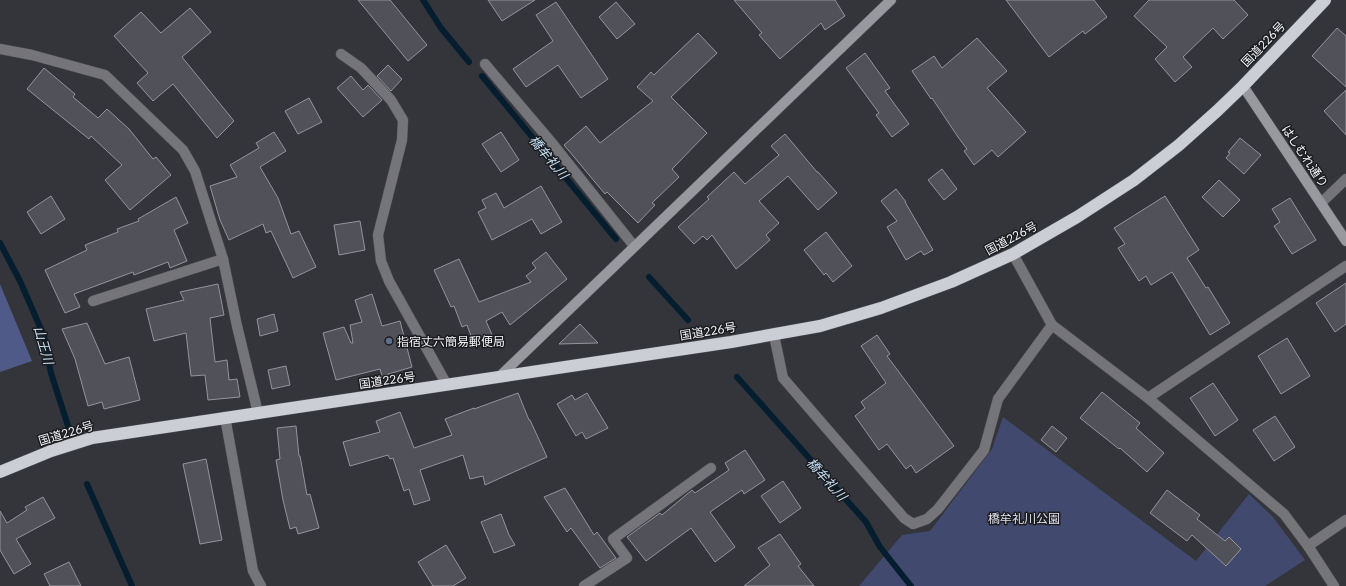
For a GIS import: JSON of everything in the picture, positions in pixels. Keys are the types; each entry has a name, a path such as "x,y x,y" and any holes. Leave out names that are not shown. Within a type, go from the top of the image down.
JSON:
{"highway":[{"name":"国道226号","path":"0,472 51,451 92,438 774,335 820,326 881,308 951,282 1013,254 1077,217 1134,180 1178,146 1217,111 1243,86 1325,0"}],"street":[{"path":"499,377 891,0"},
{"path":"0,49 32,55 105,75 182,150 195,171 223,259 237,326 258,412"},
{"path":"341,54 361,68 391,100 403,120 402,140 378,235 381,261 389,281 447,385"},
{"path":"485,64 552,143 634,246"},
{"name":"はしむれ通り","path":"1243,86 1346,241"},
{"path":"1321,204 1346,179"},
{"path":"1013,254 1052,325 1148,398 1284,514 1308,546 1334,586"},
{"path":"93,301 223,259"},
{"path":"1148,398 1346,266"},
{"path":"774,335 783,378 904,518 913,524 927,519 938,509 984,450 998,399 1052,325"},
{"path":"225,417 253,571 261,586"},
{"path":"584,586 627,558 613,539 711,468"},
{"path":"1308,546 1346,520"}],"green space":[{"name":"橋牟礼川公園","path":"1003,417 1196,561 1249,494 1273,517 1305,560 1265,586 859,586 902,535 930,531 992,449"}],"shaded area":[{"path":"0,284 32,361 0,372"}],"building":[{"path":"358,0 390,0 427,45 408,61"},
{"path":"488,0 535,0 502,21"},
{"path":"734,0 835,0 845,16 825,30 821,23 780,59 759,35 762,33"},
{"path":"1006,0 1094,0 1107,17 1085,34 1083,31 1049,57"},
{"path":"1149,0 1234,0 1248,15 1223,39 1213,28 1183,57 1192,67 1175,82 1155,59 1167,47 1134,16"},
{"path":"556,2 608,79 581,98 558,65 526,87 513,69 553,41 536,15"},
{"path":"616,2 635,24 617,39 599,17"},
{"path":"190,8 211,32 182,57 234,121 217,138 173,84 153,101 137,83 148,73 114,36 141,12 161,33"},
{"path":"1337,28 1346,36 1346,87 1312,56"},
{"path":"698,33 717,53 671,97 707,133 672,169 679,177 652,203 655,205 638,223 607,192 605,194 564,145 586,126 600,143 653,101 637,87 651,72 654,75"},
{"path":"977,38 1007,71 987,88 1026,132 998,157 992,150 974,165 964,151 967,149 912,71 934,56 942,68"},
{"path":"865,53 890,88 885,91 909,124 892,137 876,115 879,113 846,68"},
{"path":"388,65 402,79 391,91 377,76"},
{"path":"44,68 75,94 73,97 98,118 107,109 129,129 153,159 156,157 171,175 130,210 105,180 122,165 91,136 89,139 27,89"},
{"path":"351,76 363,90 368,85 382,100 363,117 337,88"},
{"path":"1346,90 1346,135 1324,111"},
{"path":"309,98 322,122 298,134 285,111"},
{"path":"274,132 286,151 260,167 278,198 291,234 299,231 316,267 293,278 271,231 266,233 263,224 229,240 220,220 210,186 237,177 230,165 259,148 256,143"},
{"path":"501,132 519,160 501,172 482,144"},
{"path":"785,134 837,193 818,210 788,176 759,201 779,223 766,235 770,240 736,269 712,235 707,240 703,236 694,244 678,227 709,199 707,197 734,172 745,184 779,155 771,146"},
{"path":"1240,138 1261,155 1244,174 1226,158 1230,153 1228,152"},
{"path":"942,169 957,189 944,200 928,180"},
{"path":"1219,180 1240,200 1223,217 1202,197"},
{"path":"541,186 562,222 541,234 532,219 492,240 478,212 486,208 482,200 496,193 504,208"},
{"path":"896,189 906,202 933,250 924,255 921,251 906,260 887,227 897,221 881,201"},
{"path":"51,196 65,219 41,234 27,212"},
{"path":"1165,196 1199,250 1187,258 1206,288 1208,287 1230,323 1210,335 1172,272 1151,285 1146,276 1139,281 1118,248 1125,244 1114,228"},
{"path":"176,197 188,223 174,230 187,261 170,268 168,262 134,275 133,272 74,294 80,307 65,313 45,270 87,250 85,245 118,232 117,229 139,221 138,219"},
{"path":"1290,198 1316,240 1292,254 1274,226 1280,222 1272,209"},
{"path":"360,221 365,250 339,255 334,225"},
{"path":"826,232 852,266 833,282 826,273 824,275 804,250"},
{"path":"546,252 567,279 510,325 502,312 486,321 493,337 474,344 467,325 462,327 454,306 451,307 434,270 459,259 479,302 531,282 526,276 536,268 532,263"},
{"path":"1346,283 1346,324 1335,332 1316,303"},
{"path":"218,284 224,315 210,318 215,362 227,360 229,380 237,379 240,397 208,400 205,375 191,376 186,333 154,341 146,309 184,300 180,292"},
{"path":"372,294 382,326 400,321 412,367 382,376 380,369 336,380 323,333 344,327 351,343 353,343 350,325 362,322 355,300"},
{"path":"274,314 278,331 260,336 257,319"},
{"path":"87,323 105,364 129,357 140,400 104,409 102,402 88,406 75,359 62,329"},
{"path":"580,324 598,343 559,344"},
{"path":"877,335 890,354 887,356 954,446 916,473 911,465 906,469 887,444 879,450 855,416 865,408 861,402 886,383 861,346"},
{"path":"1287,338 1310,376 1281,394 1258,356"},
{"path":"286,366 290,385 272,389 268,370"},
{"path":"1213,383 1238,420 1215,436 1190,398"},
{"path":"1102,392 1140,423 1136,428 1164,453 1147,472 1120,448 1119,449 1080,418"},
{"path":"518,393 547,457 485,485 483,476 470,479 463,455 420,470 430,500 414,505 409,489 404,491 393,458 390,459 388,455 350,466 343,442 380,432 376,421 400,412 414,448 452,435 445,419"},
{"path":"587,393 608,428 586,439 582,432 576,436 557,404 572,395 575,400"},
{"path":"1275,416 1295,447 1274,461 1253,430"},
{"path":"296,426 299,456 307,495 310,494 319,528 298,534 296,527 290,529 276,460 280,459 277,428"},
{"path":"1052,426 1067,438 1056,452 1041,440"},
{"path":"745,450 765,480 744,494 742,490 710,512 735,547 715,562 691,528 646,561 627,537 660,513 662,515 692,490 695,493 729,470 725,463"},
{"path":"206,459 222,540 200,544 183,464"},
{"path":"783,481 801,508 780,523 761,496"},
{"path":"565,488 594,535 597,532 616,558 600,568 571,528 567,532 544,497"},
{"path":"1167,490 1200,515 1197,519 1225,541 1229,537 1241,549 1226,566 1192,535 1187,541 1150,513"},
{"path":"43,497 55,518 16,539 31,564 14,574 0,550 0,511 7,523 27,510 25,507"},
{"path":"501,514 509,535 515,545 494,553 481,522"},
{"path":"780,534 801,564 798,566 814,586 744,586 770,565 758,548"},
{"path":"446,545 466,578 453,586 433,586 418,562"},
{"path":"69,562 81,586 50,586 44,574"}],"waterway":[{"name":"橋牟礼川","path":"423,0 441,28 469,62"},
{"name":"橋牟礼川","path":"482,76 616,239"},
{"name":"山王川","path":"0,243 20,281 44,336 51,373 69,429"},
{"name":"橋牟礼川","path":"649,277 688,320"},
{"name":"橋牟礼川","path":"737,377 866,522 880,547 911,586"},
{"name":"山王川","path":"87,484 132,586"}],"place":[{"name":"指宿丈六簡易郵便局","path":"389,341"}]}
